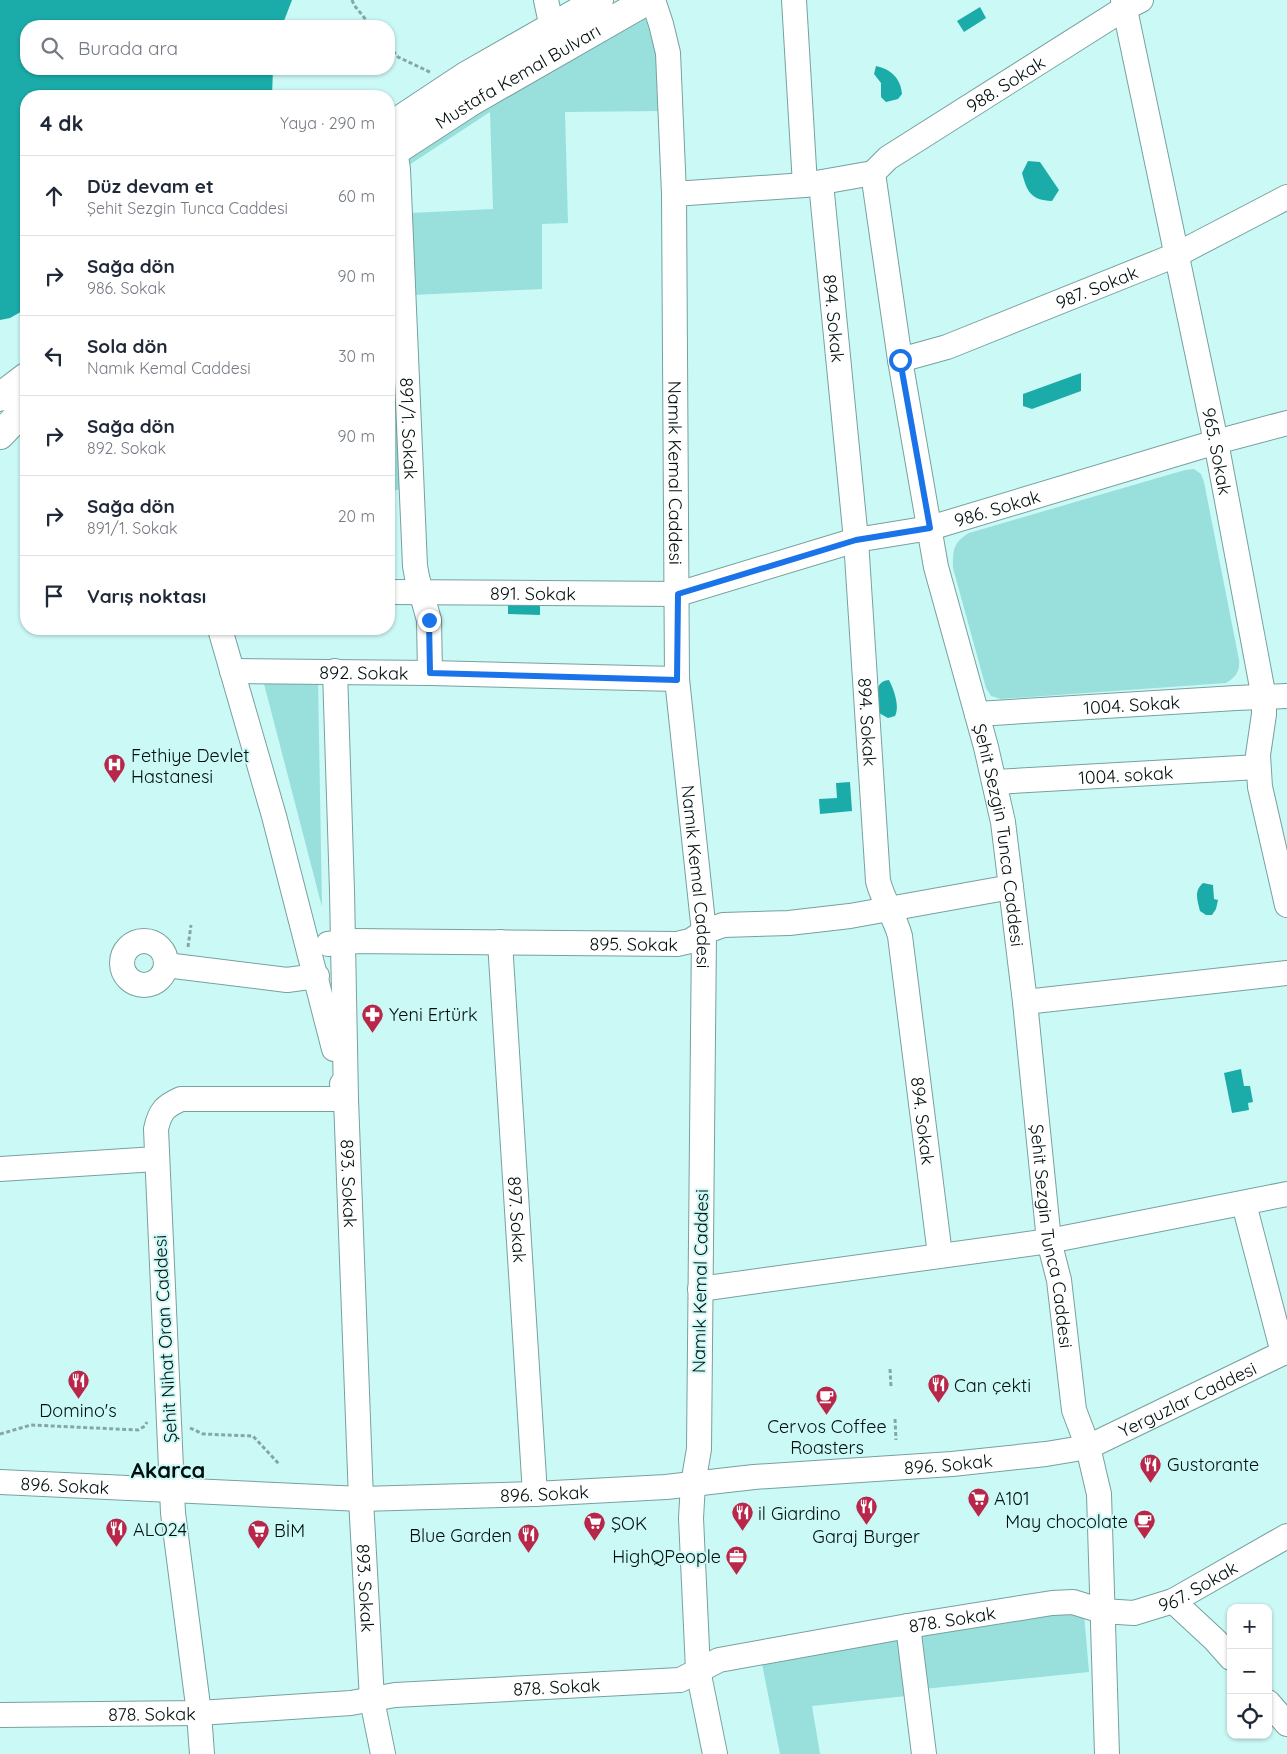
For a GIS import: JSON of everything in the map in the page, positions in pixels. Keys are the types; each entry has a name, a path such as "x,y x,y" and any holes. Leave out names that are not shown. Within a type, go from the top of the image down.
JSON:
{"main road":[{"name":"Mustafa Kemal Bulvarı","path":"395,140 444,90 599,0"},
{"name":"Mustafa Kemal Bulvarı","path":"395,142 472,101 648,0"},
{"path":"0,397 20,382"},
{"path":"0,435 20,414"}],"street":[{"path":"546,0 554,25"},
{"name":"Namık Kemal Caddesi","path":"653,0 668,53 674,194 678,594 677,680 704,932 699,1449 693,1484 692,1518 698,1670 715,1754"},
{"path":"794,0 813,184"},
{"name":"988. Sokak","path":"873,173 888,158 1130,3"},
{"name":"965. Sokak","path":"1130,3 1176,255 1216,442 1276,697 1258,767 1260,787 1287,905"},
{"name":"891/1. Sokak","path":"395,158 398,169 415,566 429,620 430,673"},
{"path":"674,194 813,184 873,173"},
{"name":"Şehit Sezgin Tunca Caddesi","path":"873,173 900,360 936,567 995,782 1003,822 1025,1002 1049,1241 1059,1280 1074,1410 1088,1447 1099,1494 1107,1754"},
{"name":"894. Sokak","path":"813,184 856,540 878,881 882,896 896,921 900,936 940,1255"},
{"name":"987. Sokak","path":"900,360 947,347 1176,255 1287,198"},
{"name":"986. Sokak","path":"678,594 856,540 930,528 1216,442 1287,423"},
{"name":"891. Sokak","path":"395,592 678,594"},
{"name":"893. Sokak","path":"222,635 274,816 317,976 346,1099 361,1499 372,1700 383,1754"},
{"name":"892. Sokak","path":"232,671 430,673 677,680"},
{"path":"335,672 346,1099"},
{"name":"1004. Sokak","path":"977,714 1276,697"},
{"name":"1004. sokak","path":"995,782 1258,767"},
{"name":"895. Sokak","path":"309,947 343,941 677,944 690,941 704,932 723,925 789,922 850,916 1011,887"},
{"name":"897. Sokak","path":"500,942 535,1494"},
{"path":"166,965 287,980 317,976"},
{"path":"1025,1002 1287,974"},
{"name":"Şehit Nihat Oran Caddesi","path":"202,1754 199,1713 174,1523 156,1159 156,1129 159,1115 169,1104 181,1099 346,1099"},
{"path":"0,1169 156,1159"},
{"path":"700,1289 1049,1241 1287,1194"},
{"path":"1244,1204 1285,1352"},
{"name":"Yerguzlar Caddesi","path":"1088,1447 1285,1352"},
{"name":"896. Sokak","path":"0,1482 361,1499 535,1494 962,1463 1046,1454 1088,1447"},
{"name":"967. Sokak","path":"1102,1611 1134,1613 1173,1601 1287,1536"},
{"path":"1173,1601 1227,1654"},
{"name":"878. Sokak","path":"0,1715 199,1713 372,1700 395,1695 680,1680 719,1660 908,1626 1052,1603 1073,1602 1102,1611"},
{"path":"908,1626 924,1754"},
{"path":"1272,1707 1287,1724"}],"path":[{"path":"352,0 366,20"},
{"path":"395,53 432,73 444,90"},
{"path":"890,1369 892,1387"},
{"path":"0,1434 31,1425 138,1430 145,1426 149,1419"},
{"path":"895,1419 896,1440"},
{"path":"186,1421 189,1427 203,1434 252,1436 279,1464"}],"shaded area":[{"path":"0,0 292,0 284,20 20,20 20,75 273,75 272,90 20,90 20,312 10,318 0,320"},
{"path":"980,7 986,18 964,32 957,21"},
{"path":"644,17 649,18 654,24 663,111 565,112 568,223 542,224 542,289 412,295 406,153","holes":["490,112 493,209 411,213 409,165"]},
{"path":"876,66 891,72 897,79 902,94 898,99 886,102 881,97 881,83 874,74"},
{"path":"1028,161 1040,162 1059,190 1052,201 1039,199 1028,190 1022,173"},
{"path":"395,343 403,489 395,490"},
{"path":"1081,373 1081,391 1032,409 1023,406 1023,394"},
{"path":"1194,469 1201,474 1204,482 1239,660 1239,668 1235,676 1226,683 1001,699 991,696 986,688 953,568 954,551 957,543 969,533 1185,470"},
{"path":"508,602 540,603 540,615 508,614"},
{"path":"263,680 318,681 322,907"},
{"path":"889,680 897,708 895,716 888,718 879,713 877,692 880,684"},
{"path":"850,782 852,811 820,814 819,799 837,798 836,783"},
{"path":"1203,883 1213,885 1214,899 1218,900 1212,915 1206,915 1200,911 1197,892"},
{"path":"1241,1069 1244,1086 1250,1086 1253,1102 1248,1103 1249,1110 1232,1113 1224,1073"},
{"path":"1077,1608 1084,1614 1089,1672 924,1689 921,1635"},
{"path":"899,1639 906,1696 812,1706 820,1754 780,1754 761,1659"}],"place":[{"name":"Fethiye Devlet Hastanesi","path":"115,784"},
{"name":"Yeni Ertürk","path":"373,1033"},
{"name":"Domino's","path":"78,1399"},
{"name":"Can çekti","path":"938,1404"},
{"name":"Cervos Coffee Roasters","path":"827,1415"},
{"name":"Gustorante","path":"1151,1483"},
{"name":"A101","path":"978,1517"},
{"name":"Garaj Burger","path":"866,1525"},
{"name":"il Giardino","path":"742,1532"},
{"name":"May chocolate","path":"1144,1540"},
{"name":"ŞOK","path":"595,1542"},
{"name":"ALO24","path":"117,1548"},
{"name":"BİM","path":"258,1549"},
{"name":"Blue Garden","path":"528,1554"},
{"name":"HighQPeople","path":"737,1575"}],"district":[{"name":"Akarca","path":"168,1470"}],"route":[{"path":"429,620 430,673 677,680 678,594 856,540 930,528 900,360"}]}
